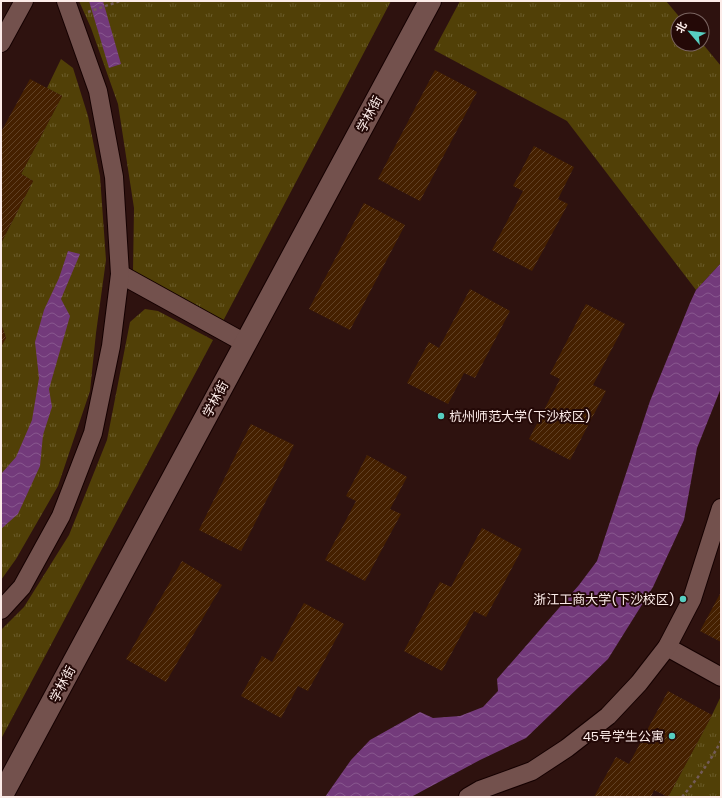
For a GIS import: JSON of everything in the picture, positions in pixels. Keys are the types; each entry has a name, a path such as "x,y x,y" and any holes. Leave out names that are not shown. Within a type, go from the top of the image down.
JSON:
{"main road":[{"name":"学林街","path":"1,797 430,1"}],"street":[{"path":"1,43 24,1"},
{"path":"1,610 22,587 61,516 93,433 111,346 120,274 114,177 98,91 66,1"},
{"path":"120,274 246,343"},
{"path":"468,797 480,790 532,771 567,748 608,716 639,683 666,647 692,599 721,508"},
{"path":"666,647 721,677"}],"path":[{"path":"87,13 120,1"},
{"path":"682,797 708,763 721,741"}],"green space":[{"path":"79,1 391,1 223,321 133,272 134,208 118,104 91,28"},
{"path":"460,1 666,1 675,12 670,12 670,52 709,52 721,66 721,263 696,290 567,121 434,50"},
{"path":"61,59 73,68 88,116 100,176 106,260 90,391 58,486 16,559 1,580 1,344 6,338 1,324 1,243 33,181 21,174 62,96 47,88"},
{"path":"145,309 158,311 213,340 1,739 1,630 24,607 69,535 107,440 130,322"},
{"path":"721,696 721,797 668,797 712,715"}],"water":[{"path":"89,1 103,1 121,64 109,68"},
{"path":"68,251 80,254 61,299 70,316 49,389 52,407 43,435 40,466 18,514 1,529 1,474 16,457 32,420 39,378 35,342 44,310 59,278"},
{"path":"721,263 721,388 697,448 684,520 653,587 608,659 526,738 480,760 411,797 325,797 351,760 370,740 420,712 433,718 460,716 483,707 498,691 497,679 579,585 597,561 650,401 690,303 696,290"}],"building":[{"path":"435,70 477,92 420,201 378,179"},
{"path":"30,79 62,96 21,174 33,181 1,243 1,132"},
{"path":"534,146 574,167 558,199 568,204 532,271 492,250 523,191 513,186"},
{"path":"364,203 405,225 350,330 309,309"},
{"path":"470,289 510,311 475,378 464,373 448,404 407,383 429,342 439,348"},
{"path":"586,304 625,324 593,385 606,391 570,460 529,439 560,379 550,374"},
{"path":"1,324 6,338 1,347"},
{"path":"251,424 294,445 241,551 199,530"},
{"path":"367,455 407,477 390,509 401,514 365,581 325,560 356,501 346,496"},
{"path":"482,528 522,549 486,617 474,611 442,671 404,651 440,582 451,587"},
{"path":"182,561 222,585 166,682 126,659"},
{"path":"721,592 721,642 700,631"},
{"path":"304,603 344,624 308,691 298,686 281,718 241,696 262,656 272,662"},
{"name":"45号学生公寓","path":"668,691 712,715 668,797 654,790 651,797 594,797 616,757 629,764"}],"place":[{"name":"杭州师范大学(下沙校区)","path":"441,416"},
{"name":"浙江工商大学(下沙校区)","path":"683,599"},
{"name":"45号学生公寓","path":"672,736"}]}
